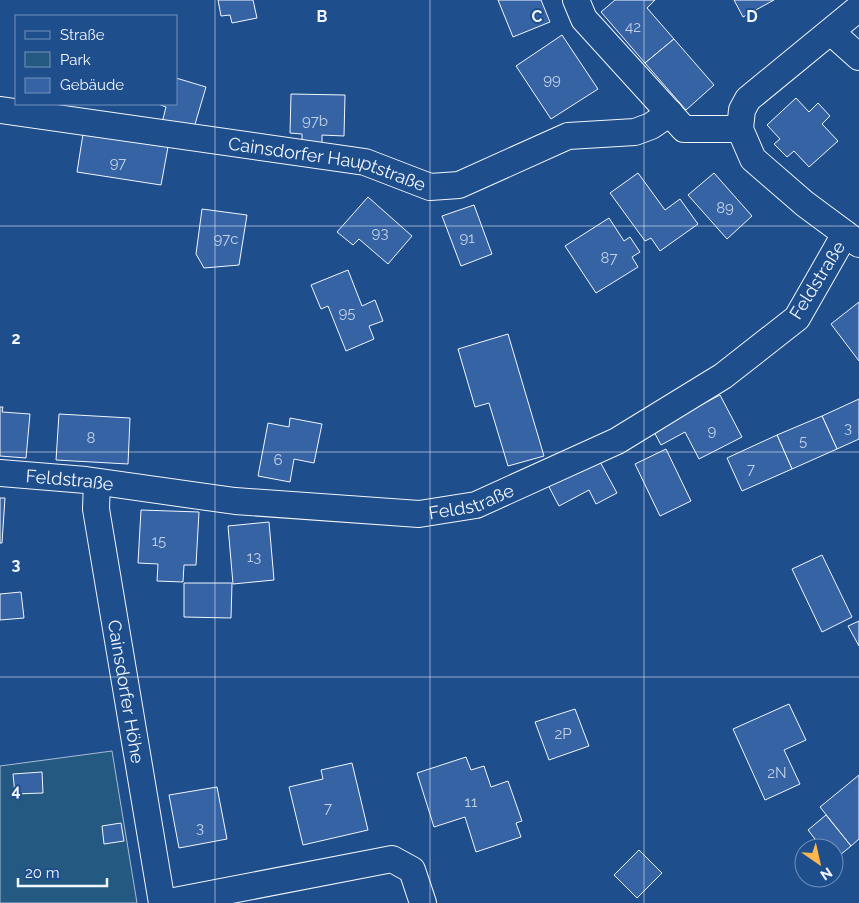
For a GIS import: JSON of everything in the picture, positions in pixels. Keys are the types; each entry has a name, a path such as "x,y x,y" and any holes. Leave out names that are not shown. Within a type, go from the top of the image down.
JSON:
{"street":[{"path":"576,0 584,19 684,129 740,128"},
{"path":"852,239 805,204 753,159 740,128 742,110 748,99 859,8"},
{"path":"831,32 859,57"},
{"name":"Cainsdorfer Hauptstraße","path":"1,110 365,162 430,187 459,185 568,136 635,132 651,126 670,113"},
{"name":"Feldstraße","path":"0,473 97,482 236,501 419,514 476,505 617,441 710,384 796,318 852,239"},
{"name":"Cainsdorfer Höhe","path":"97,482 96,509 163,903 392,859 412,870 423,903"}],"green space":[{"path":"112,751 137,903 0,903 0,766"}],"building":[{"path":"218,0 253,0 257,18 232,23 230,15 221,16"},
{"path":"498,0 541,0 550,22 513,37"},
{"path":"615,0 655,0 647,8 674,39 645,63 601,12"},
{"path":"734,0 774,0 743,17"},
{"path":"562,35 598,89 551,119 516,66"},
{"path":"674,39 714,85 686,110 645,63"},
{"path":"178,79 206,87 193,131 162,123 166,107 161,105 178,105"},
{"path":"291,94 345,95 344,136 322,135 322,146 302,146 302,134 290,133"},
{"path":"796,98 809,112 818,103 830,116 822,124 838,141 809,167 794,151 787,157 774,144 780,139 767,125"},
{"path":"83,134 168,147 161,185 77,172"},
{"path":"638,173 665,210 680,199 698,224 660,251 651,238 645,241 610,193"},
{"path":"714,173 752,216 727,239 688,195"},
{"path":"368,197 412,236 388,264 359,239 353,245 337,232"},
{"path":"474,205 492,254 461,266 442,216"},
{"path":"202,209 247,215 239,265 204,268 196,254"},
{"path":"609,218 624,241 630,237 640,252 632,257 638,267 596,293 565,246"},
{"path":"348,270 362,306 375,300 383,321 369,326 374,339 346,351 328,306 321,309 311,285"},
{"path":"859,302 859,361 831,324"},
{"path":"508,334 544,456 508,466 489,403 475,407 458,349"},
{"path":"720,395 742,437 699,459 685,432 661,445 653,430"},
{"path":"859,399 859,439 837,449 822,416"},
{"path":"0,407 3,407 2,412 30,414 26,458 0,456"},
{"path":"59,414 130,418 128,464 56,460"},
{"path":"822,416 837,449 792,469 777,435"},
{"path":"290,418 322,424 314,463 294,459 290,482 258,476 268,423 289,427"},
{"path":"777,435 792,469 742,491 727,458"},
{"path":"666,449 691,501 660,516 635,464"},
{"path":"598,458 617,493 596,504 589,490 559,506 548,485"},
{"path":"0,498 5,498 2,543 0,543"},
{"path":"141,510 199,512 196,565 184,565 183,582 157,581 158,564 138,563"},
{"path":"269,522 274,580 233,584 228,526"},
{"path":"822,555 852,617 822,632 792,569"},
{"path":"184,583 232,583 231,618 184,617"},
{"path":"21,592 24,618 0,620 0,594"},
{"path":"859,621 859,646 848,626"},
{"path":"789,704 806,740 784,750 800,784 765,800 733,729"},
{"path":"575,709 589,746 549,760 535,722"},
{"path":"466,757 471,770 484,766 491,787 508,781 522,821 516,823 521,837 476,852 465,817 434,827 417,773"},
{"path":"352,763 368,830 303,845 289,787 323,779 321,770"},
{"path":"42,772 43,793 15,794 13,774"},
{"path":"859,775 859,839 851,846 820,807"},
{"path":"217,787 227,839 179,848 169,795"},
{"path":"826,815 851,846 844,852 844,838 814,838 808,830"},
{"path":"121,823 124,841 104,844 102,826"},
{"path":"639,850 662,873 637,898 614,875"}]}
